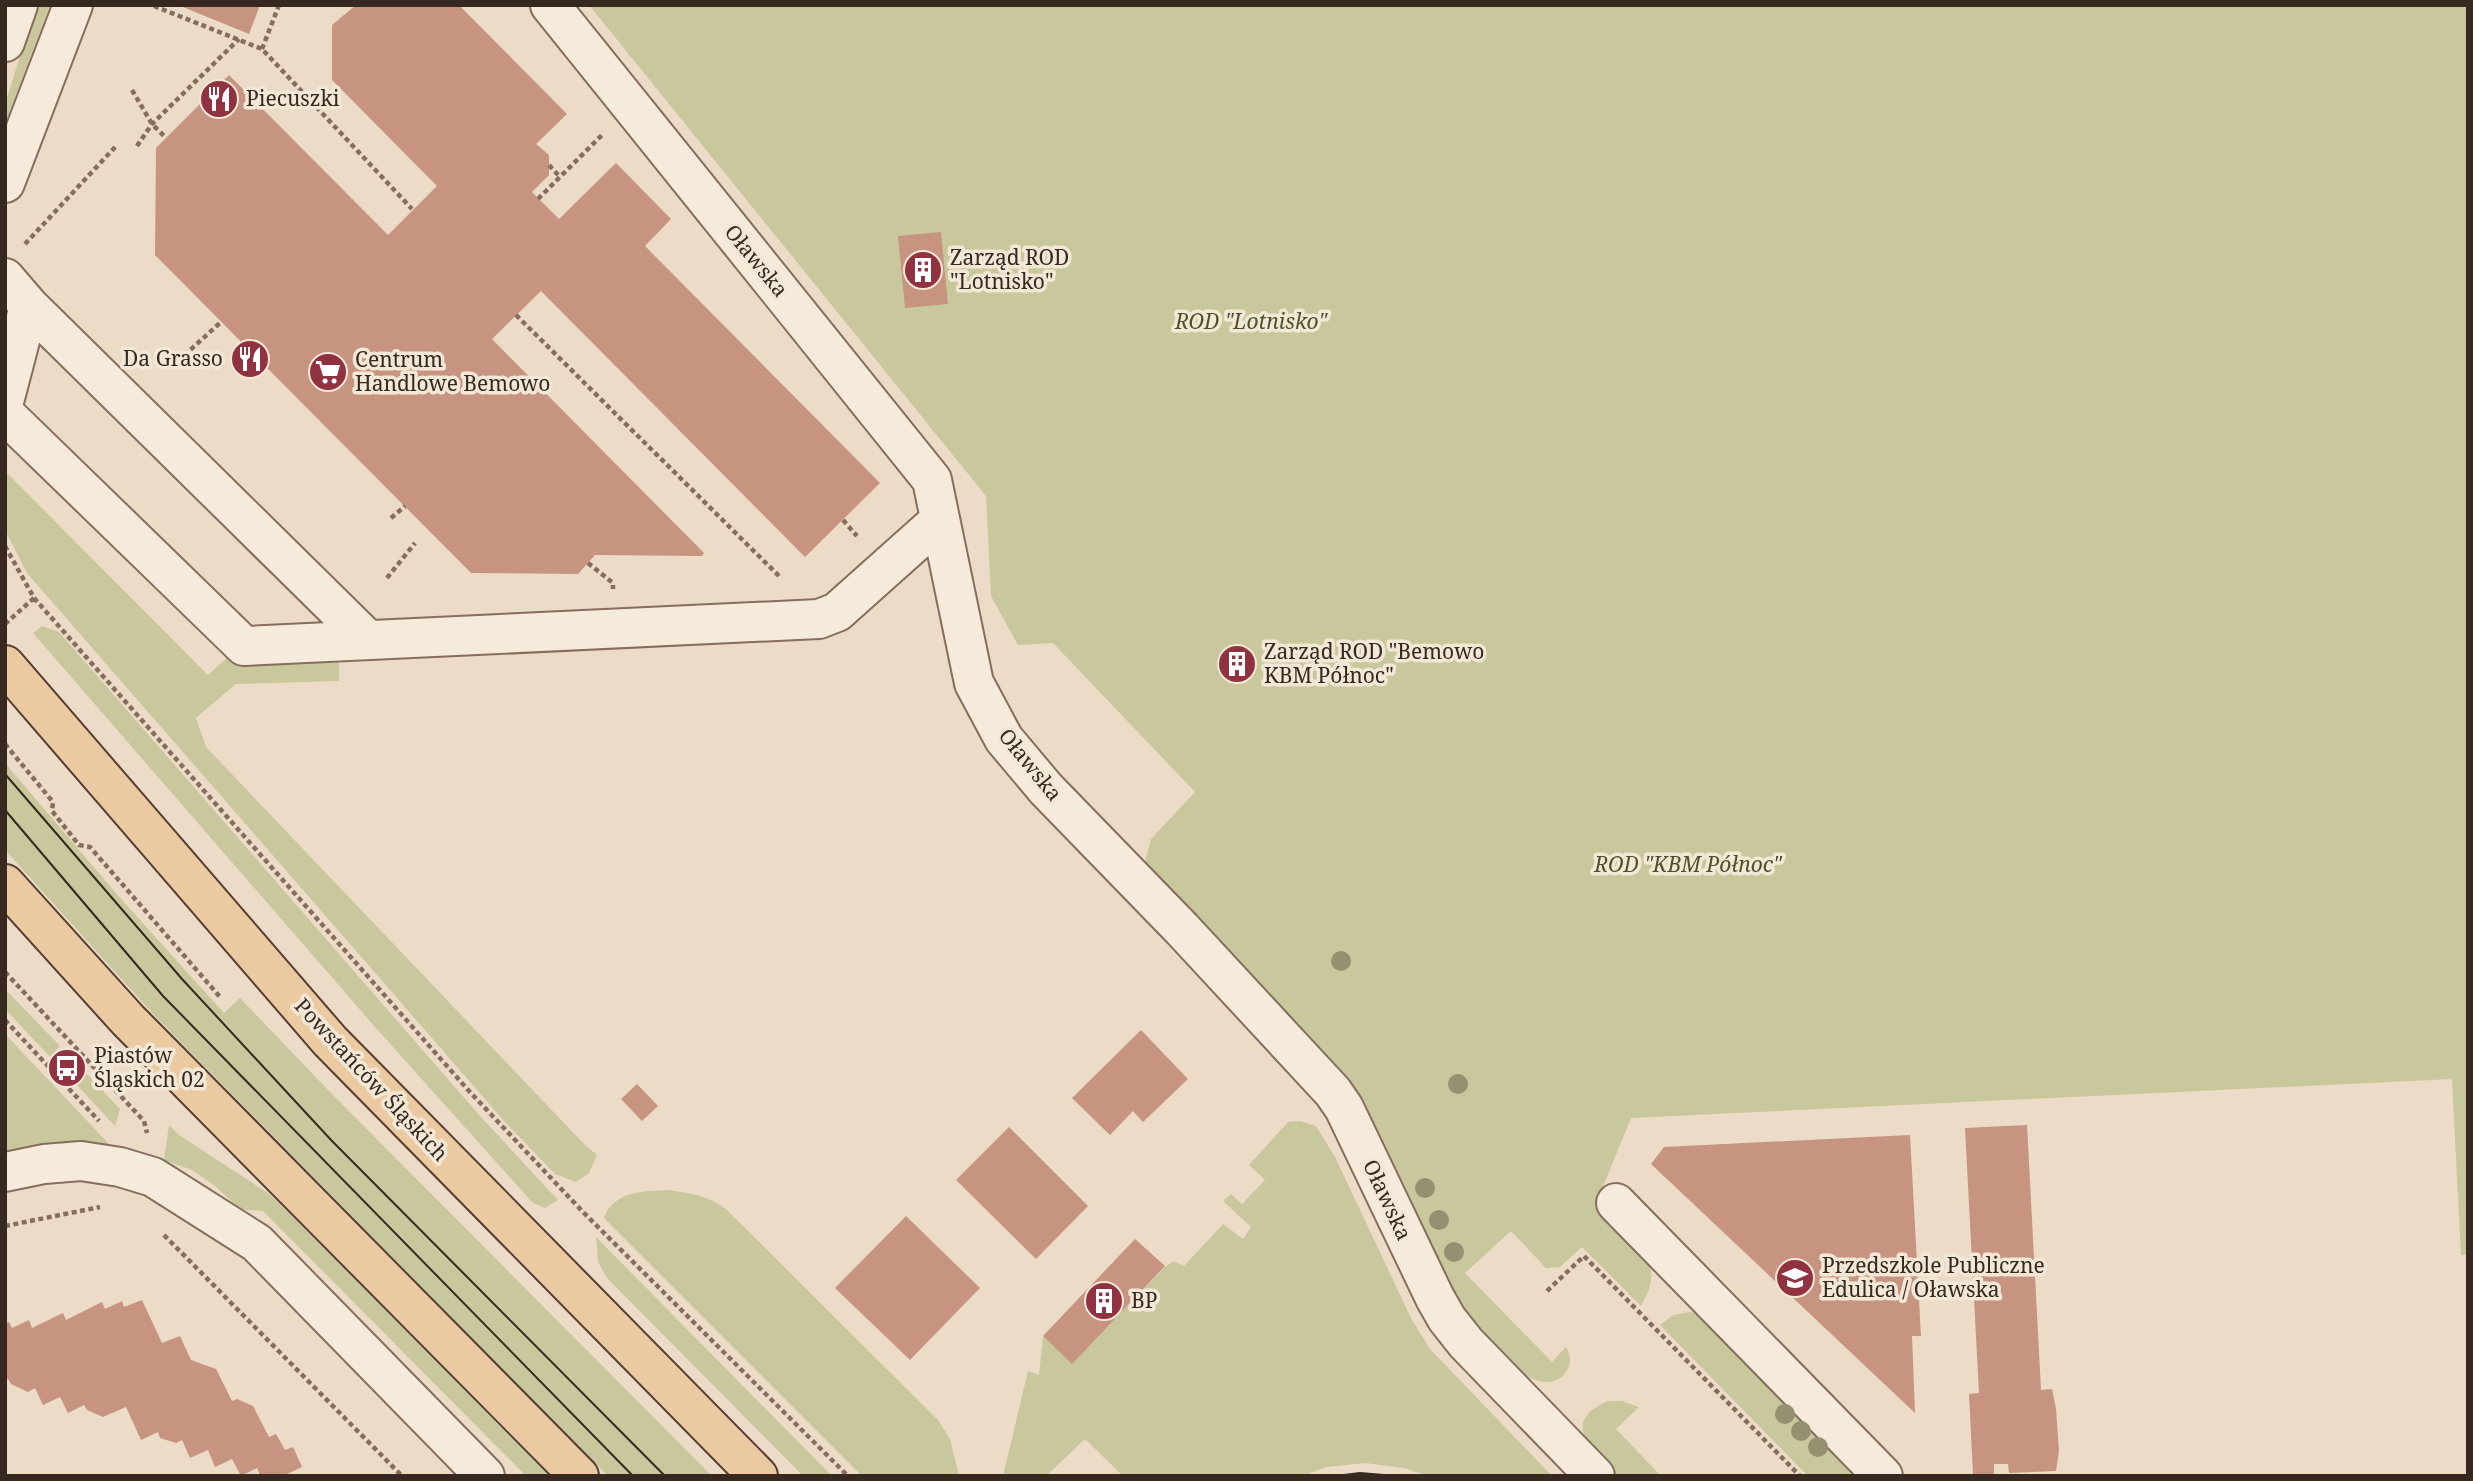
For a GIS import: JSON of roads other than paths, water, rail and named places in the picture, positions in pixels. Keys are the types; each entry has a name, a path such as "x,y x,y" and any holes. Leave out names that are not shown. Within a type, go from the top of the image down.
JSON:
{"main road":[{"name":"Powstańców Śląskich","path":"5,665 330,1041 758,1476"},
{"path":"5,884 128,1020 579,1476"}],"street":[{"path":"5,43 18,5"},
{"path":"5,183 73,5"},
{"name":"Oławska","path":"550,5 932,480 974,683 1004,739 1045,789 1182,929 1333,1092 1344,1108 1434,1298 1447,1319 1466,1343 1595,1476"},
{"path":"17,292 368,640"},
{"path":"5,398 17,292"},
{"path":"5,414 244,646 819,619 837,611 940,520"},
{"path":"5,1172 44,1164 81,1161 120,1167 153,1177 257,1243 485,1476"},
{"path":"1616,1203 1883,1476"}],"tram line":[{"path":"5,774 182,979 332,1141 665,1476"},
{"path":"5,810 163,996 633,1476"},
{"path":"1336,1476 1360,1473 1395,1476"}],"place":[{"name":"Piecuszki","path":"219,99"},
{"name":"Zarząd ROD \"Lotnisko\"","path":"923,270"},
{"name":"Da Grasso","path":"250,359"},
{"name":"Centrum Handlowe Bemowo","path":"328,372"},
{"name":"Zarząd ROD \"Bemowo KBM Północ\"","path":"1237,664"},
{"name":"Piastów Śląskich 02","path":"67,1068"},
{"name":"Przedszkole Publiczne Edulica / Oławska","path":"1795,1278"},
{"name":"BP","path":"1104,1301"}],"park label":[{"name":"ROD \"Lotnisko\"","path":"1251,322"},
{"name":"ROD \"KBM Północ\"","path":"1688,865"}]}
